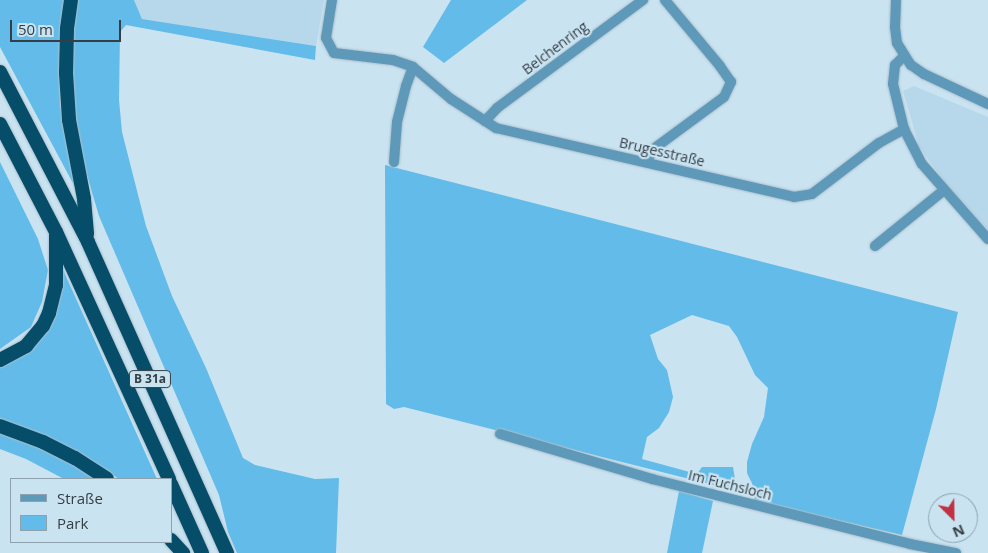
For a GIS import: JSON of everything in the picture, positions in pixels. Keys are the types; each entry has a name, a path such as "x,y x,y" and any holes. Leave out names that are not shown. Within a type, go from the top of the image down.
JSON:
{"highway":[{"path":"71,0 67,29 66,73 69,120 84,198 88,242"},
{"name":"B 31a","path":"0,72 88,242 227,553"},
{"name":"B 31a","path":"0,124 56,232 169,478"},
{"path":"0,360 26,346 43,326 49,313 56,285 56,232"},
{"path":"0,426 43,442 74,458 105,478"},
{"path":"172,486 202,553"},
{"path":"172,541 183,553"}],"street":[{"name":"Brugesstraße","path":"332,0 326,38 334,53 393,60 413,67 451,99 496,128 794,197 812,194 879,143 904,128"},
{"name":"Belchenring","path":"485,121 497,108 643,0"},
{"path":"647,162 652,150 724,97 730,82 720,66 665,0"},
{"path":"896,0 895,27 897,43 911,65 924,74 988,104"},
{"path":"904,56 895,65 893,84 904,128 922,164 943,191 988,239"},
{"path":"394,162 397,122 413,67"},
{"path":"875,246 943,191"},
{"name":"Im Fuchsloch","path":"500,434 652,479 910,544 956,553"}],"shaded area":[{"path":"134,0 324,0 316,46 142,19"},
{"path":"914,86 988,117 988,230 945,183 919,146 903,91"}],"green space":[{"path":"0,0 64,0 59,49 60,103 75,187 0,47"},
{"path":"78,0 134,0 142,19 316,46 315,60 126,25 120,32 119,100 122,132 146,226 172,296 206,368 243,458 255,465 315,479 339,478 336,553 237,553 228,532 219,495 99,216 81,155 72,94 73,20"},
{"path":"451,0 527,0 444,63 423,47"},
{"path":"0,162 38,239 48,270 42,302 31,327 0,349"},
{"path":"385,165 958,312 936,409 902,535 754,501 756,492 747,473 747,462 752,444 764,417 768,388 755,375 737,337 729,326 692,315 650,335 658,359 667,370 673,397 669,412 659,428 647,437 642,459 697,474 702,467 733,467 737,491 404,407 394,409 386,404"},
{"path":"60,263 157,478 117,478 76,451 0,418 0,365 45,329"},
{"path":"0,432 40,446 98,478 62,478 26,459 0,449"},
{"path":"679,491 713,501 702,553 667,553"}]}
